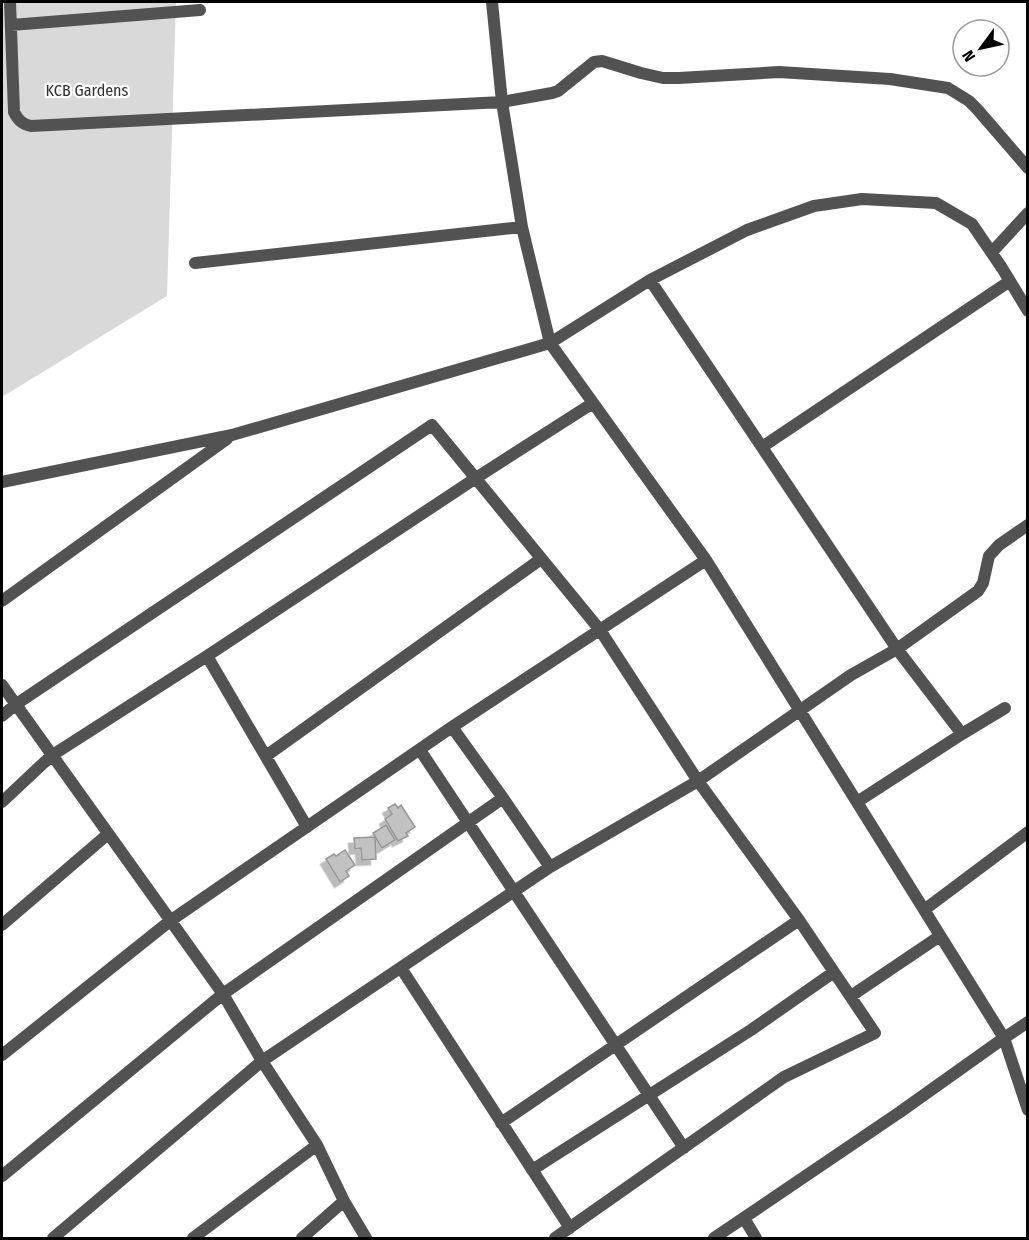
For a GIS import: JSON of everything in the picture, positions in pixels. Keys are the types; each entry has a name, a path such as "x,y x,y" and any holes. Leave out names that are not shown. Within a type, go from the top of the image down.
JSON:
{"street":[{"path":"10,2 14,111 17,119 31,126 502,102 558,91 598,61 663,78 779,72 890,79 948,88 977,109 1028,168"},
{"path":"492,2 502,102 522,227 550,343 706,560 857,802 1004,1038 1028,1110"},
{"path":"11,25 200,10"},
{"path":"2,482 232,435 550,343 650,280 747,230 814,206 862,199 936,203 972,224 1028,311"},
{"path":"992,252 1028,213"},
{"path":"195,263 522,227"},
{"path":"650,280 897,650 962,734"},
{"path":"762,447 1010,281"},
{"path":"2,802 51,756 593,403"},
{"path":"2,716 15,705 432,425 600,630 699,781 799,920 875,1032 784,1077 555,1239"},
{"path":"2,601 232,435"},
{"path":"53,1239 262,1061 550,867 699,781 851,675 897,650 978,591 983,583 989,556 999,545 1028,525"},
{"path":"266,756 541,559"},
{"path":"2,1055 170,921 452,727 706,560"},
{"path":"207,656 307,827"},
{"path":"2,685 223,994 262,1061 317,1145 344,1201 366,1239"},
{"path":"857,802 1005,708"},
{"path":"452,727 550,867"},
{"path":"420,750 684,1148"},
{"path":"2,1176 223,994 503,798"},
{"path":"924,910 1028,832"},
{"path":"2,925 108,834"},
{"path":"501,1123 799,920"},
{"path":"851,996 940,936"},
{"path":"401,968 570,1228"},
{"path":"532,1170 751,1029 834,972"},
{"path":"714,1239 1028,1022"},
{"path":"194,1239 317,1145"},
{"path":"302,1239 344,1201"},
{"path":"744,1218 756,1239"}],"green space":[{"name":"KCB Gardens","path":"2,2 176,2 167,296 2,397"}],"building":[{"path":"395,804 398,808 401,805 415,827 406,833 408,836 398,841 385,819 392,814 388,808"},
{"path":"386,825 395,840 382,848 373,833"},
{"path":"375,837 376,859 362,860 361,848 355,849 354,838"},
{"path":"345,850 355,865 346,871 349,876 340,882 326,859"}]}
